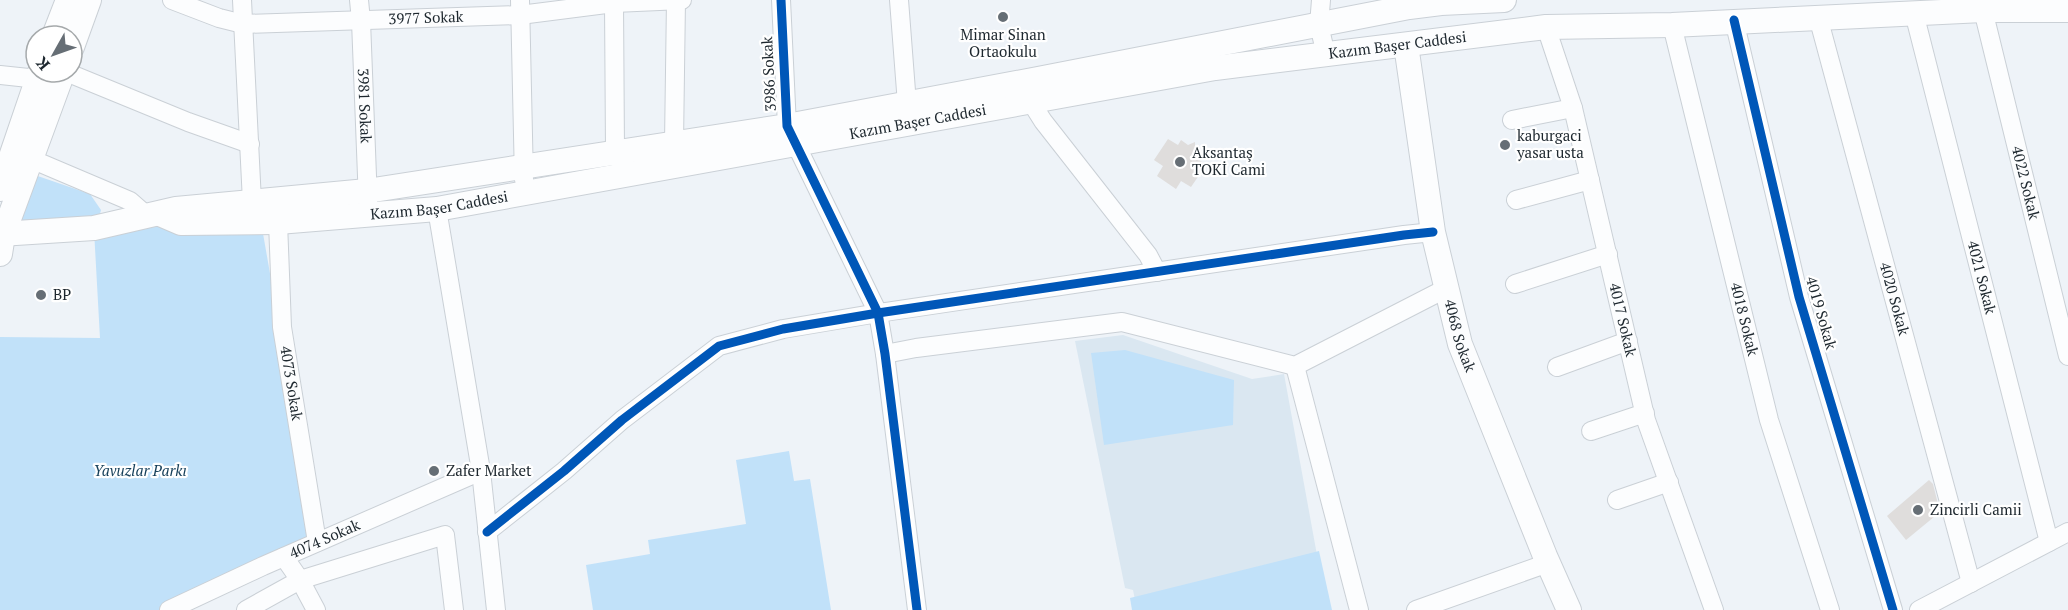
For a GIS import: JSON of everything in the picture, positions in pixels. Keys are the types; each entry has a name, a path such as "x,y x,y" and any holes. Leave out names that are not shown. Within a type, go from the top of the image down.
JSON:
{"main road":[{"path":"59,24 68,0"},
{"path":"80,24 89,0"},
{"name":"Kazım Başer Caddesi","path":"1,241 94,228 176,209 252,202 368,202 437,209 686,164 907,104 1319,25 1410,3 1504,0"},
{"name":"Kazım Başer Caddesi","path":"2058,0 2068,10"},
{"name":"Kazım Başer Caddesi","path":"153,215 181,223 278,222 524,167 615,151 674,143 791,135 1031,102 1215,68 1546,27 1672,25 1734,20 1983,10 2068,10"},
{"name":"4068 Sokak","path":"1406,45 1433,232 1460,344 1569,610"},
{"path":"0,189 36,84"},
{"path":"1,241 59,84"}],"street":[{"name":"3977 Sokak","path":"172,0 219,18 243,24 361,21 520,8 682,0"},
{"path":"242,0 252,202"},
{"name":"3981 Sokak","path":"359,0 368,202"},
{"path":"676,0 674,143 686,164"},
{"name":"3986 Sokak","path":"781,0 791,135"},
{"path":"899,0 907,104"},
{"path":"1321,0 1319,25 1326,55"},
{"path":"614,3 615,151 629,174"},
{"path":"520,8 524,193"},
{"name":"4022 Sokak","path":"1983,10 2068,356"},
{"name":"4021 Sokak","path":"1914,13 2049,542"},
{"name":"4020 Sokak","path":"1818,17 1971,583"},
{"name":"4019 Sokak","path":"1734,20 1799,297 1893,610"},
{"name":"4018 Sokak","path":"1672,25 1769,420 1830,610"},
{"name":"4017 Sokak","path":"1546,27 1573,108 1645,412 1714,610"},
{"path":"0,75 24,75"},
{"path":"84,80 250,144"},
{"path":"1031,102 1042,121 1148,255 1157,272"},
{"path":"1512,120 1573,108"},
{"path":"791,135 878,313 917,610"},
{"path":"31,159 130,201 153,215"},
{"path":"1516,200 1590,180"},
{"path":"437,209 481,471 496,610"},
{"name":"4073 Sokak","path":"278,222 282,327 317,542"},
{"path":"487,532 564,471 622,420 719,346 783,329 878,313 1433,232"},
{"path":"1515,284 1608,254"},
{"path":"885,354 1122,322 1295,366 1447,288"},
{"path":"1557,367 1628,341"},
{"path":"1295,366 1359,610"},
{"path":"1591,431 1645,412"},
{"name":"4074 Sokak","path":"169,610 317,542 481,471"},
{"path":"1617,500 1668,482"},
{"path":"1919,610 2068,532"},
{"path":"246,610 300,580 445,535 454,610"},
{"path":"284,557 300,580 316,610"},
{"path":"1416,610 1548,563"}],"shaded area":[{"path":"1123,335 1252,379 1284,374 1327,610 1137,610 1133,590 1125,588 1075,341"}],"green space":[{"path":"29,173 90,194 101,210 99,218 10,227"},
{"name":"Yavuzlar Parkı","path":"261,222 317,542 170,610 0,610 0,337 100,338 94,230"},
{"path":"1125,350 1234,380 1233,425 1104,445 1091,353"},
{"path":"789,451 794,481 810,479 831,610 593,610 586,565 650,554 648,540 746,524 736,460"},
{"path":"1319,551 1332,610 1132,610 1130,598"}],"building":[{"name":"Aksantaş TOKİ Cami","path":"1168,139 1178,145 1181,140 1188,145 1195,142 1195,149 1202,153 1198,159 1206,165 1191,187 1181,181 1176,189 1157,176 1163,166 1154,160"},
{"name":"Zincirli Camii","path":"1929,480 1933,484 1940,512 1906,540 1887,516"}],"cycle path":[{"path":"781,0 787,126 878,313 917,610"},
{"path":"1734,20 1799,297 1893,610"},
{"path":"487,532 564,471 622,420 719,346 783,329 878,313 1433,232"}],"place":[{"name":"Mimar Sinan Ortaokulu","path":"1003,17"},
{"name":"kaburgaci yasar usta","path":"1505,145"},
{"name":"Aksantaş TOKİ Cami","path":"1180,162"},
{"name":"BP","path":"41,295"},
{"name":"Zafer Market","path":"434,471"},
{"name":"Zincirli Camii","path":"1918,510"}]}
